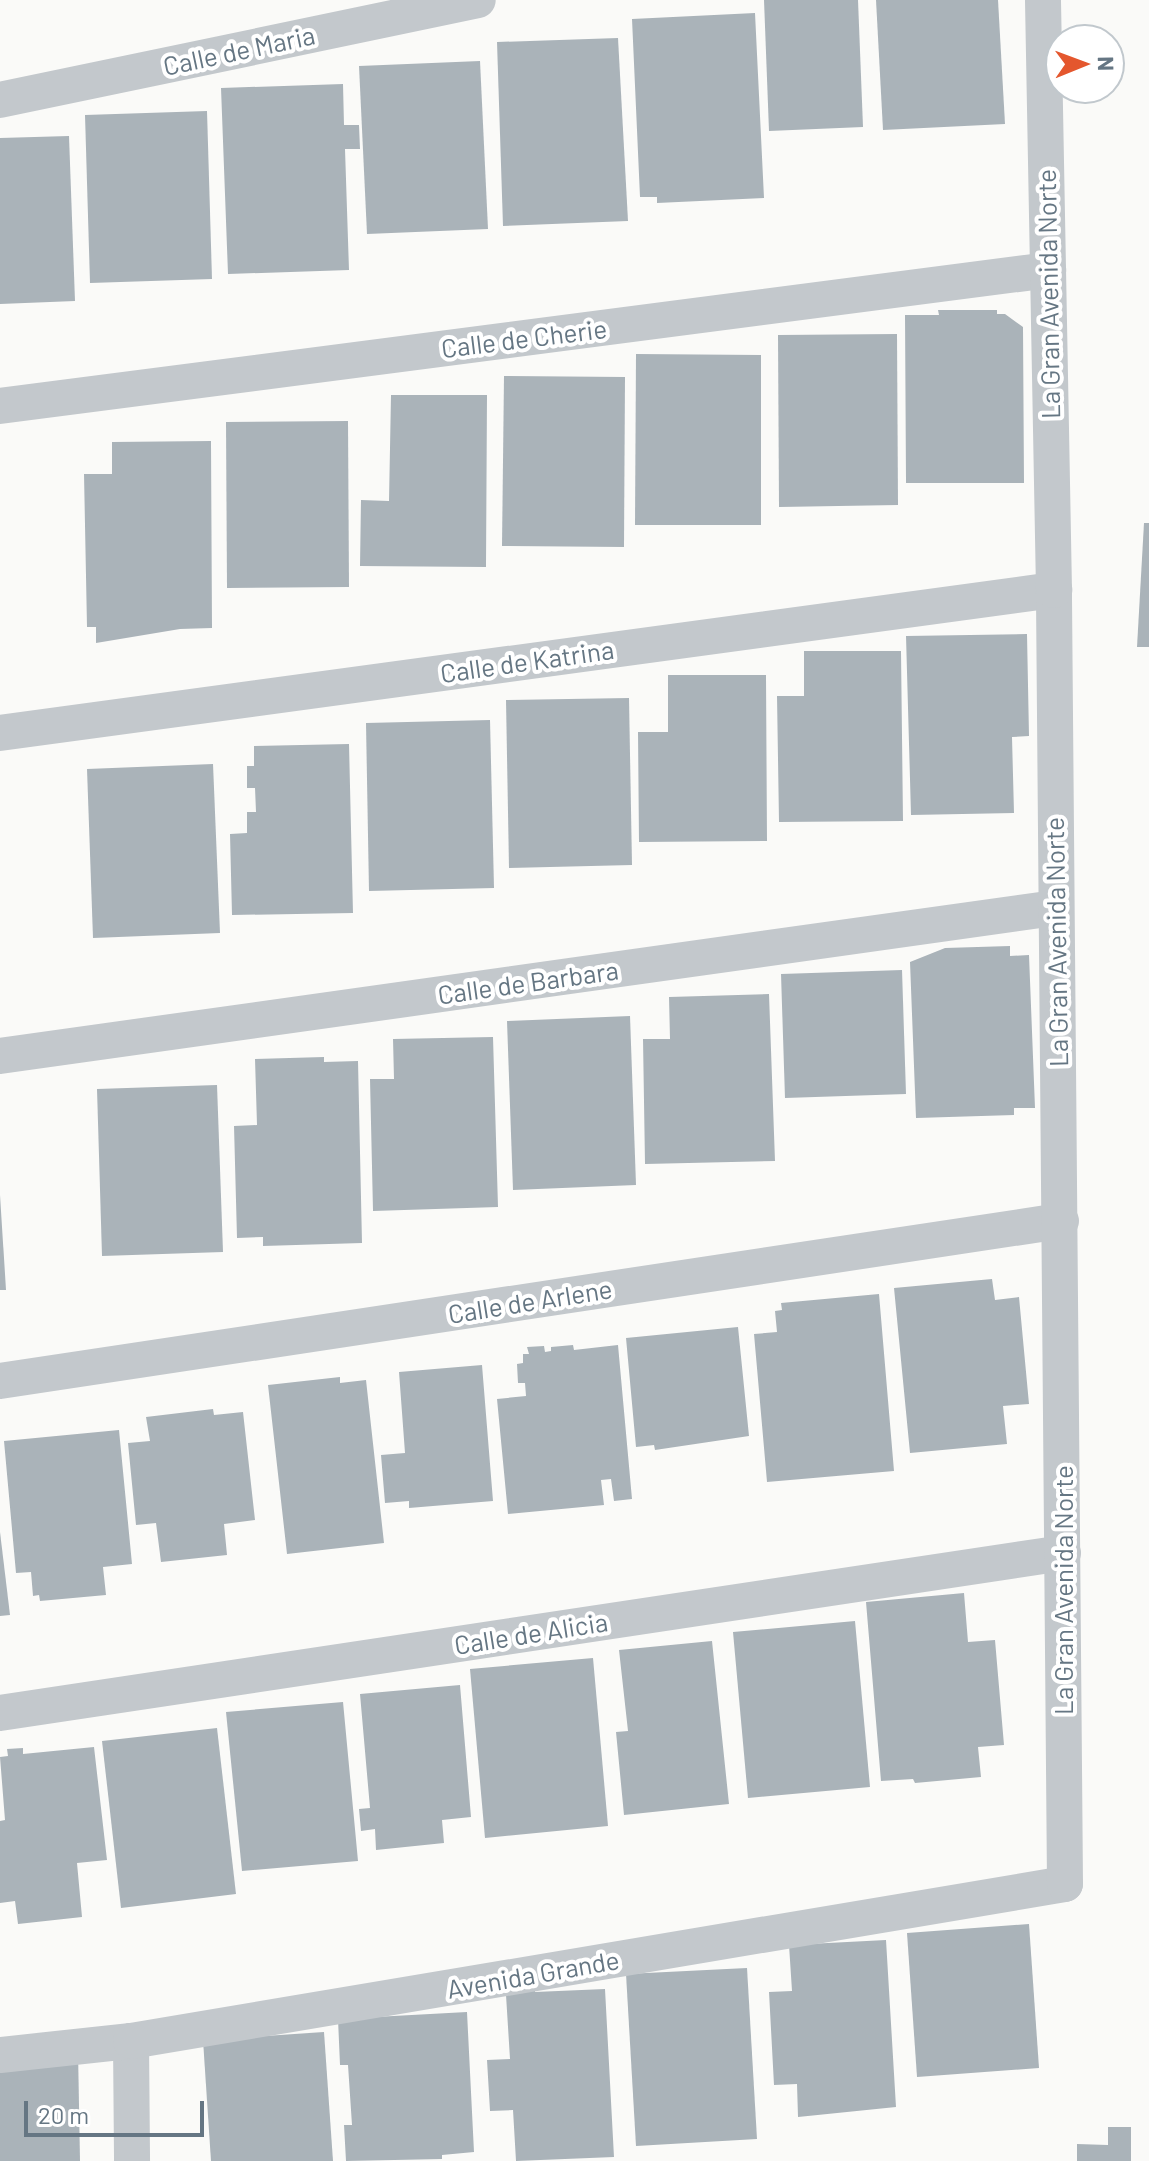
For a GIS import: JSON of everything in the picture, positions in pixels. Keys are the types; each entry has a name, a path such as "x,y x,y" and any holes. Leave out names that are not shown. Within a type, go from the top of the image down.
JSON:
{"lane":[{"name":"Calle de Maria","path":"0,100 478,0"},
{"name":"La Gran Avenida Norte","path":"1043,0 1054,590 1065,1884"},
{"name":"Calle de Cherie","path":"0,406 1048,270"},
{"name":"Calle de Katrina","path":"0,733 1054,590"},
{"name":"Calle de Barbara","path":"0,1056 1055,908"},
{"name":"Calle de Arlene","path":"0,1381 1061,1221"},
{"name":"Calle de Alicia","path":"0,1713 1063,1553"},
{"name":"Avenida Grande","path":"0,2055 131,2041 1065,1884"},
{"path":"131,2041 132,2161"}],"building":[{"path":"764,0 858,0 863,127 769,131"},
{"path":"876,0 998,0 1005,124 883,130"},
{"path":"755,13 764,198 657,203 657,197 640,197 632,19"},
{"path":"618,38 628,221 503,226 497,42"},
{"path":"480,61 488,229 367,234 359,66"},
{"path":"343,84 344,125 359,125 360,149 345,149 349,270 228,274 221,88"},
{"path":"207,111 212,279 90,283 85,115"},
{"path":"69,136 75,301 0,304 0,138"},
{"path":"938,310 997,310 997,314 1005,314 1023,327 1024,483 906,483 905,315 939,315"},
{"path":"897,334 898,505 779,507 778,335"},
{"path":"636,354 761,355 761,525 635,525"},
{"path":"504,376 625,377 624,547 502,546"},
{"path":"391,395 487,395 486,567 360,566 361,500 389,501"},
{"path":"348,421 349,587 227,588 226,422"},
{"path":"211,441 212,628 180,629 96,643 96,627 87,627 84,474 112,474 112,442"},
{"path":"1144,523 1149,523 1149,647 1137,647"},
{"path":"1027,634 1029,736 1012,737 1014,813 911,815 906,636"},
{"path":"804,651 901,651 903,821 779,822 777,696 804,696"},
{"path":"668,675 766,675 767,841 639,842 638,732 668,732"},
{"path":"629,698 632,865 509,868 506,700"},
{"path":"490,720 494,888 369,891 366,723"},
{"path":"349,744 353,913 232,915 230,834 247,833 247,812 256,812 255,788 247,788 247,766 254,766 254,746"},
{"path":"213,764 220,933 93,938 87,769"},
{"path":"1010,946 1010,956 1029,955 1035,1108 1014,1108 1014,1115 916,1118 910,962 945,948"},
{"path":"902,970 906,1094 785,1098 781,974"},
{"path":"769,994 775,1161 645,1164 643,1039 670,1039 669,997"},
{"path":"630,1016 636,1185 513,1190 507,1021"},
{"path":"493,1037 498,1207 373,1211 370,1079 394,1079 393,1039"},
{"path":"324,1057 324,1062 358,1061 362,1243 263,1246 263,1237 237,1238 234,1126 257,1125 255,1059"},
{"path":"217,1085 223,1252 102,1256 97,1089"},
{"path":"0,1195 6,1290 0,1290"},
{"path":"992,1279 995,1300 1019,1297 1029,1404 1003,1406 1007,1444 910,1453 894,1288"},
{"path":"879,1294 894,1471 767,1482 754,1334 777,1332 775,1311 782,1310 781,1303"},
{"path":"738,1327 749,1436 655,1450 654,1445 636,1447 626,1338"},
{"path":"573,1345 574,1350 618,1345 632,1499 614,1501 611,1479 601,1480 604,1505 508,1514 497,1399 526,1396 525,1383 518,1383 517,1364 523,1363 523,1354 529,1354 527,1347 544,1346 545,1352 551,1351 551,1347"},
{"path":"482,1365 493,1501 409,1508 409,1501 385,1503 381,1455 405,1453 399,1372"},
{"path":"340,1377 340,1383 366,1380 384,1543 287,1554 268,1385"},
{"path":"213,1409 214,1415 243,1412 255,1520 224,1524 227,1555 161,1562 156,1523 136,1525 128,1443 150,1441 146,1417"},
{"path":"119,1430 132,1564 103,1567 106,1595 40,1601 39,1595 33,1596 31,1572 16,1573 4,1441"},
{"path":"0,1532 10,1615 0,1616"},
{"path":"964,1593 968,1642 995,1640 1004,1745 978,1747 981,1777 915,1783 913,1779 881,1781 866,1602"},
{"path":"855,1621 870,1787 748,1798 733,1632"},
{"path":"712,1641 729,1804 624,1815 616,1732 628,1731 619,1650"},
{"path":"593,1658 608,1826 485,1838 470,1669"},
{"path":"460,1685 471,1817 442,1820 444,1843 376,1850 375,1829 361,1831 359,1809 370,1808 360,1694"},
{"path":"343,1702 358,1861 242,1871 226,1712"},
{"path":"217,1728 236,1894 121,1908 102,1741"},
{"path":"94,1747 107,1860 77,1863 82,1917 18,1924 15,1901 0,1903 0,1821 5,1820 0,1757 8,1756 7,1749 23,1748 23,1754"},
{"path":"1029,1924 1039,2068 917,2077 907,1933"},
{"path":"886,1940 896,2107 798,2117 797,2084 774,2085 769,1992 792,1991 789,1945"},
{"path":"747,1968 757,2139 636,2146 626,1974"},
{"path":"535,1987 535,1992 605,1989 614,2157 516,2161 513,2110 490,2111 487,2060 510,2059 506,1995"},
{"path":"467,2012 474,2152 442,2155 442,2159 346,2161 344,2125 352,2125 348,2065 340,2065 338,2019"},
{"path":"324,2032 333,2161 211,2161 203,2040"},
{"path":"78,2050 80,2161 0,2161 0,2052"},
{"path":"1108,2127 1131,2127 1131,2161 1077,2161 1077,2144 1108,2145"}]}
